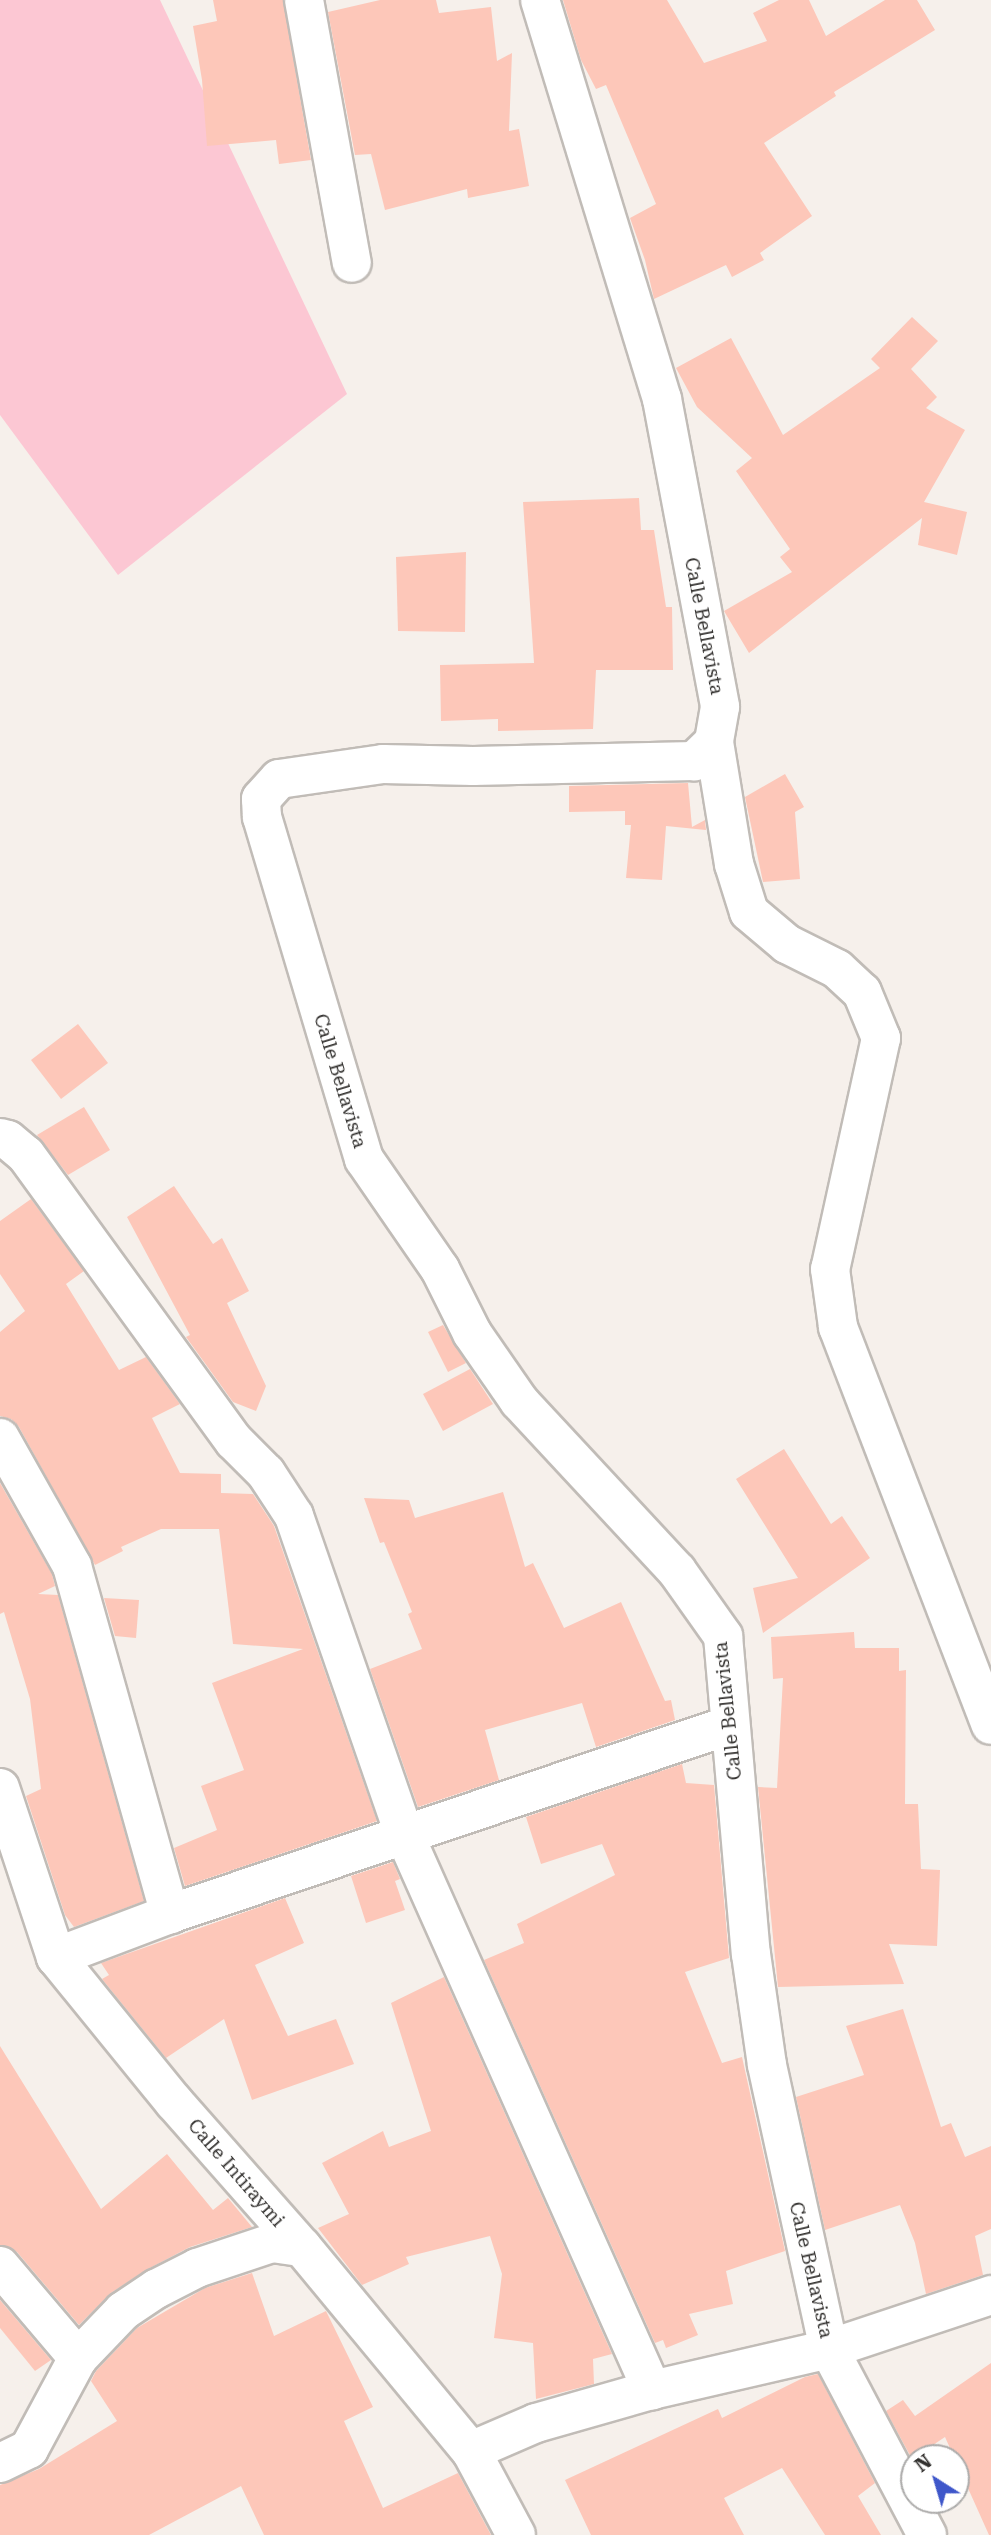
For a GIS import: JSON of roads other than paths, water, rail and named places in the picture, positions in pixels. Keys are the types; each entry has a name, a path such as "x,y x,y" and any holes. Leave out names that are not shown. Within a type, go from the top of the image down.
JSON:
{"street":[{"path":"304,0 352,263"},
{"name":"Calle Bellavista","path":"540,0 662,399 720,707 714,742 694,761 473,766 383,764 279,779 261,799 262,817 364,1159 440,1269 472,1333 519,1401 677,1571 723,1636 751,1954 767,2065 829,2349 927,2535"},
{"path":"714,742 734,864 749,912 787,944 837,969 862,992 881,1038 830,1269 838,1327 991,1724"},
{"path":"0,1138 8,1140 26,1155 234,1441 266,1473 294,1516 405,1836 652,2390"},
{"path":"0,1438 72,1566 170,1914"},
{"path":"55,1957 170,1914 730,1725"},
{"name":"Calle Intiraymi","path":"0,1788 55,1957 174,2102 302,2247 471,2451 516,2535"},
{"path":"0,2463 29,2449 78,2358 123,2311 156,2289 197,2269 272,2244 302,2247"},
{"path":"0,2266 78,2358"},
{"path":"471,2451 536,2423 652,2390 829,2349 991,2295"}]}
